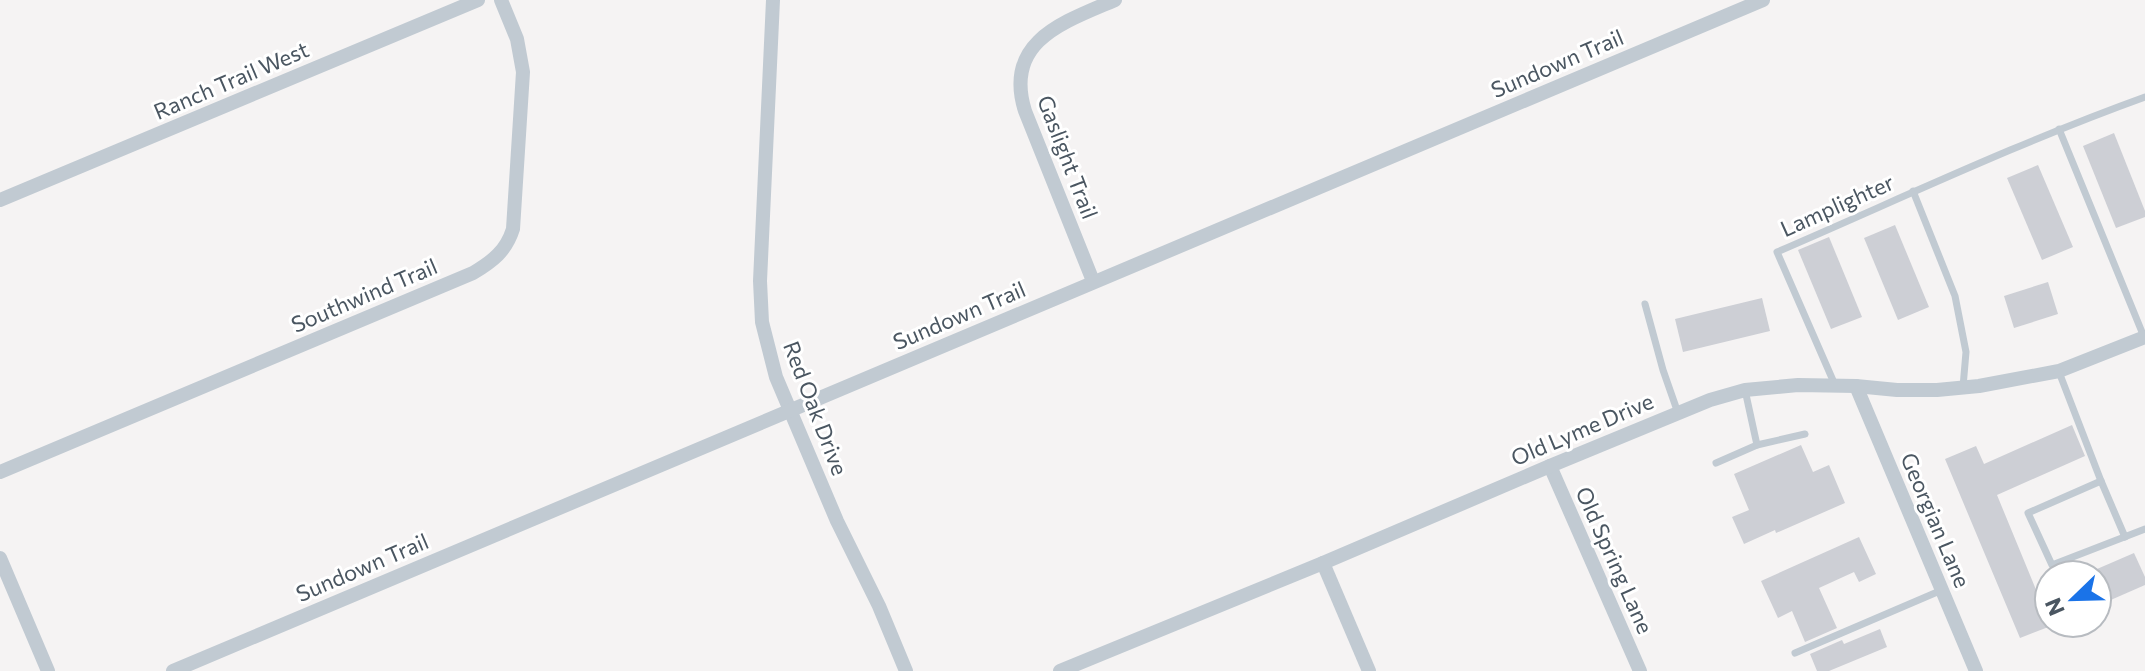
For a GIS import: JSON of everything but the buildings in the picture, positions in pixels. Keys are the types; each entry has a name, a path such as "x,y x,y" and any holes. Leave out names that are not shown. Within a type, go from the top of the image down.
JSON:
{"street":[{"name":"Ranch Trail West","path":"0,200 478,0"},
{"name":"Southwind Trail","path":"0,472 473,273 502,253 513,229 523,72 517,39 501,0"},
{"name":"Red Oak Drive","path":"773,0 760,281 762,322 776,377 790,411 906,671"},
{"name":"Gaslight Trail","path":"1093,281 1025,111 1020,80 1024,63 1046,34 1062,23 1115,0"},
{"name":"Sundown Trail","path":"173,671 1763,0"},
{"name":"Old Lyme Drive","path":"1060,671 1088,665 1710,400 1745,390 1784,385 1897,390 1963,387 2019,380 2059,371 2144,337"},
{"name":"Georgian Lane","path":"1856,386 1976,671"},
{"name":"Old Spring Lane","path":"1550,466 1640,671"},
{"path":"0,558 48,671"},
{"path":"1323,563 1369,671"}],"lane":[{"name":"Lamplighter","path":"1835,385 1777,252 2059,129 2145,97"},
{"path":"2059,129 2144,337"},
{"name":"Lamplighter","path":"1913,191 1955,296 1966,352 1963,387"},
{"path":"1645,304 1678,413"},
{"path":"2059,371 2125,537"},
{"path":"1745,390 1757,445"},
{"path":"1716,463 1757,445 1805,434"},
{"path":"2101,481 2028,513 2052,565 2145,529"},
{"path":"1795,653 1942,590"}]}
